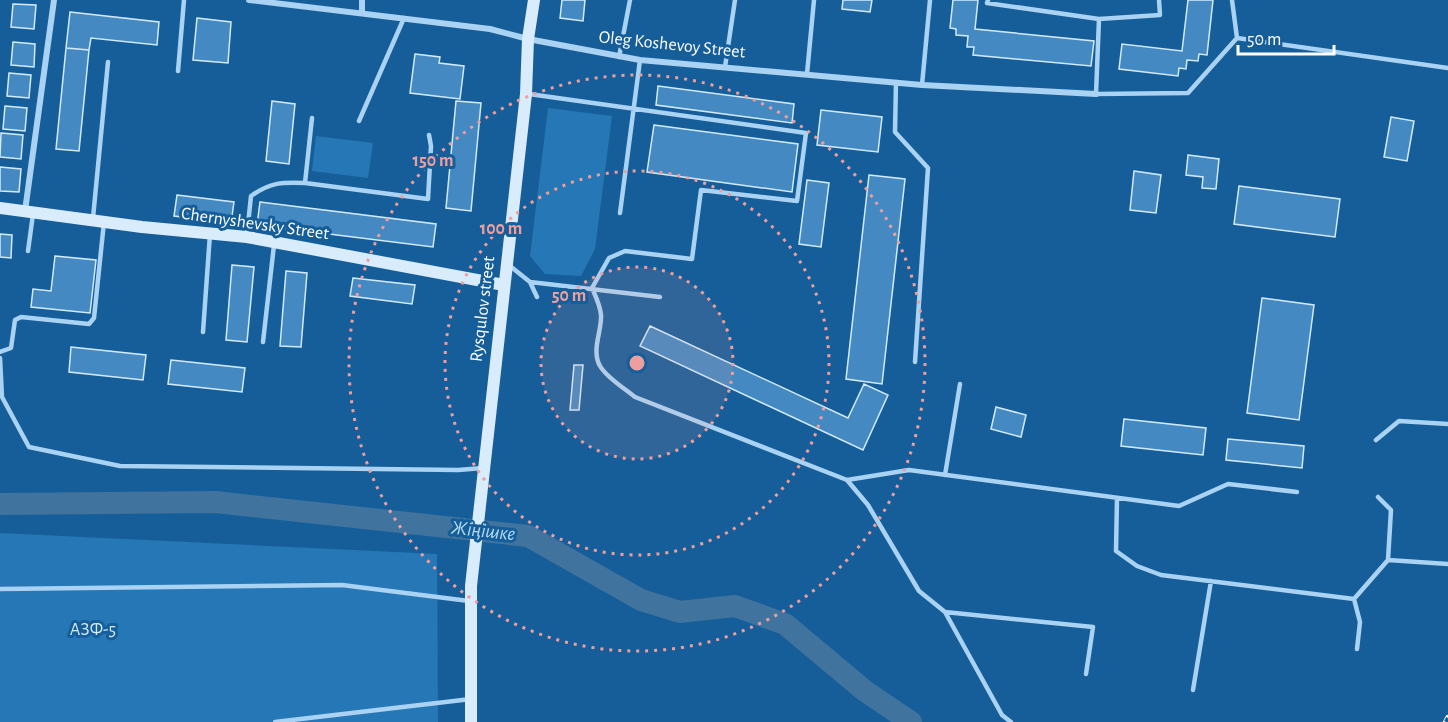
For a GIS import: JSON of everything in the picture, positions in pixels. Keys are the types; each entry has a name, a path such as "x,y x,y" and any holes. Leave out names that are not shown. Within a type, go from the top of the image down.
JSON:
{"street":[{"path":"29,212 54,0"},
{"name":"Oleg Koshevoy Street","path":"249,0 490,28 528,39 640,60 922,85 1096,94"},
{"path":"362,0 362,14"},
{"name":"Rysqulov street","path":"471,722 471,586 526,94 528,39 534,0"},
{"name":"Chernyshevsky Street","path":"0,208 247,237 504,285"}],"lane":[{"path":"178,71 184,0"},
{"path":"619,57 630,0"},
{"path":"725,67 735,0"},
{"path":"807,74 814,0"},
{"path":"922,85 930,0"},
{"path":"988,0 987,3 1099,19 1160,15 1160,0"},
{"path":"1099,19 1096,94 1188,93 1237,38 1232,0"},
{"path":"359,121 404,18"},
{"path":"1237,38 1448,68"},
{"path":"620,213 640,60"},
{"path":"0,352 10,348 15,320 21,317 89,324 94,318 108,62"},
{"path":"896,82 895,132 928,168 915,362"},
{"path":"526,94 806,133 797,201 701,190 692,259 625,250 609,258 592,288"},
{"path":"305,183 312,118"},
{"path":"247,237 251,196 265,186 282,182 428,198 431,146 429,135"},
{"path":"28,251 29,212"},
{"path":"203,332 210,234"},
{"path":"263,342 274,242"},
{"path":"507,264 530,282 537,297"},
{"path":"530,282 660,297"},
{"path":"592,288 599,304 601,317 596,348 600,365 635,397 847,480 868,505 919,591 945,612 1002,715 1011,722"},
{"path":"0,358 2,398 29,447 120,466 458,470 482,474"},
{"path":"945,475 960,384"},
{"path":"1376,440 1399,421 1448,424"},
{"path":"847,480 909,470 1179,506 1228,484 1296,492"},
{"path":"1354,599 1388,561 1391,510 1378,497"},
{"path":"1117,498 1116,551 1137,566 1161,575 1354,599"},
{"path":"1388,561 1448,564"},
{"path":"1193,690 1211,581"},
{"path":"0,589 342,585 471,601"},
{"path":"1354,599 1360,622 1358,649"},
{"path":"945,612 1093,627 1086,674"},
{"path":"275,722 471,699"}],"green space":[{"path":"548,108 612,116 595,249 581,276 545,274 530,256"},
{"path":"316,136 373,143 368,178 312,171"},
{"name":"АЗФ-5","path":"0,533 437,554 438,722 0,722"}],"building":[{"path":"562,0 585,0 583,21 560,18"},
{"path":"843,0 872,0 870,12 842,9"},
{"path":"953,0 978,0 975,29 1094,41 1091,66 973,55 974,47 967,47 968,36 956,35 956,29 950,28"},
{"path":"1188,0 1213,0 1207,55 1199,54 1198,61 1187,60 1186,69 1179,68 1178,76 1119,69 1122,44 1182,51"},
{"path":"13,4 36,5 34,29 11,27"},
{"path":"70,12 159,22 157,45 91,38 89,50 66,48"},
{"path":"197,18 231,22 228,63 193,60"},
{"path":"13,42 35,44 34,67 11,65"},
{"path":"66,48 89,50 79,151 56,149"},
{"path":"415,54 440,57 439,63 464,66 460,99 410,93"},
{"path":"9,73 31,75 29,98 7,96"},
{"path":"658,86 794,104 792,123 656,105"},
{"path":"272,101 295,104 289,164 266,161"},
{"path":"456,101 481,103 471,211 446,208"},
{"path":"5,106 27,108 25,131 3,129"},
{"path":"821,110 882,117 878,152 817,145"},
{"path":"1391,117 1414,121 1407,161 1384,157"},
{"path":"654,125 798,144 792,192 647,172"},
{"path":"1,133 23,135 21,159 0,157"},
{"path":"1188,155 1219,159 1216,189 1202,188 1203,177 1186,175"},
{"path":"0,167 21,169 19,192 0,191"},
{"path":"1134,171 1161,175 1156,213 1130,210"},
{"path":"869,175 905,179 882,384 846,379"},
{"path":"807,180 829,183 821,247 799,244"},
{"path":"1239,186 1340,199 1335,237 1234,224"},
{"path":"177,195 234,202 231,223 174,216"},
{"path":"260,202 436,224 433,247 257,225"},
{"path":"0,234 12,235 11,258 0,257"},
{"path":"55,256 96,260 90,313 31,307 33,289 51,291"},
{"path":"232,265 254,267 247,342 226,340"},
{"path":"286,271 307,273 301,347 280,346"},
{"path":"353,278 415,285 412,304 350,296"},
{"path":"1262,298 1314,305 1299,420 1247,413"},
{"path":"650,326 848,418 864,384 888,395 863,450 640,346"},
{"path":"71,347 146,355 143,380 69,372"},
{"path":"171,360 245,368 242,392 168,384"},
{"path":"574,365 583,365 579,410 570,410"},
{"path":"996,407 1026,415 1021,437 991,429"},
{"path":"1124,419 1206,428 1203,455 1121,446"},
{"path":"1228,439 1304,446 1302,468 1226,460"}],"waterway":[{"name":"Жіңішке","path":"0,504 215,502 528,536 641,600 680,612 735,606 785,624 865,691 911,722"}],"railway":[{"path":"1446,722 1448,718"}]}
